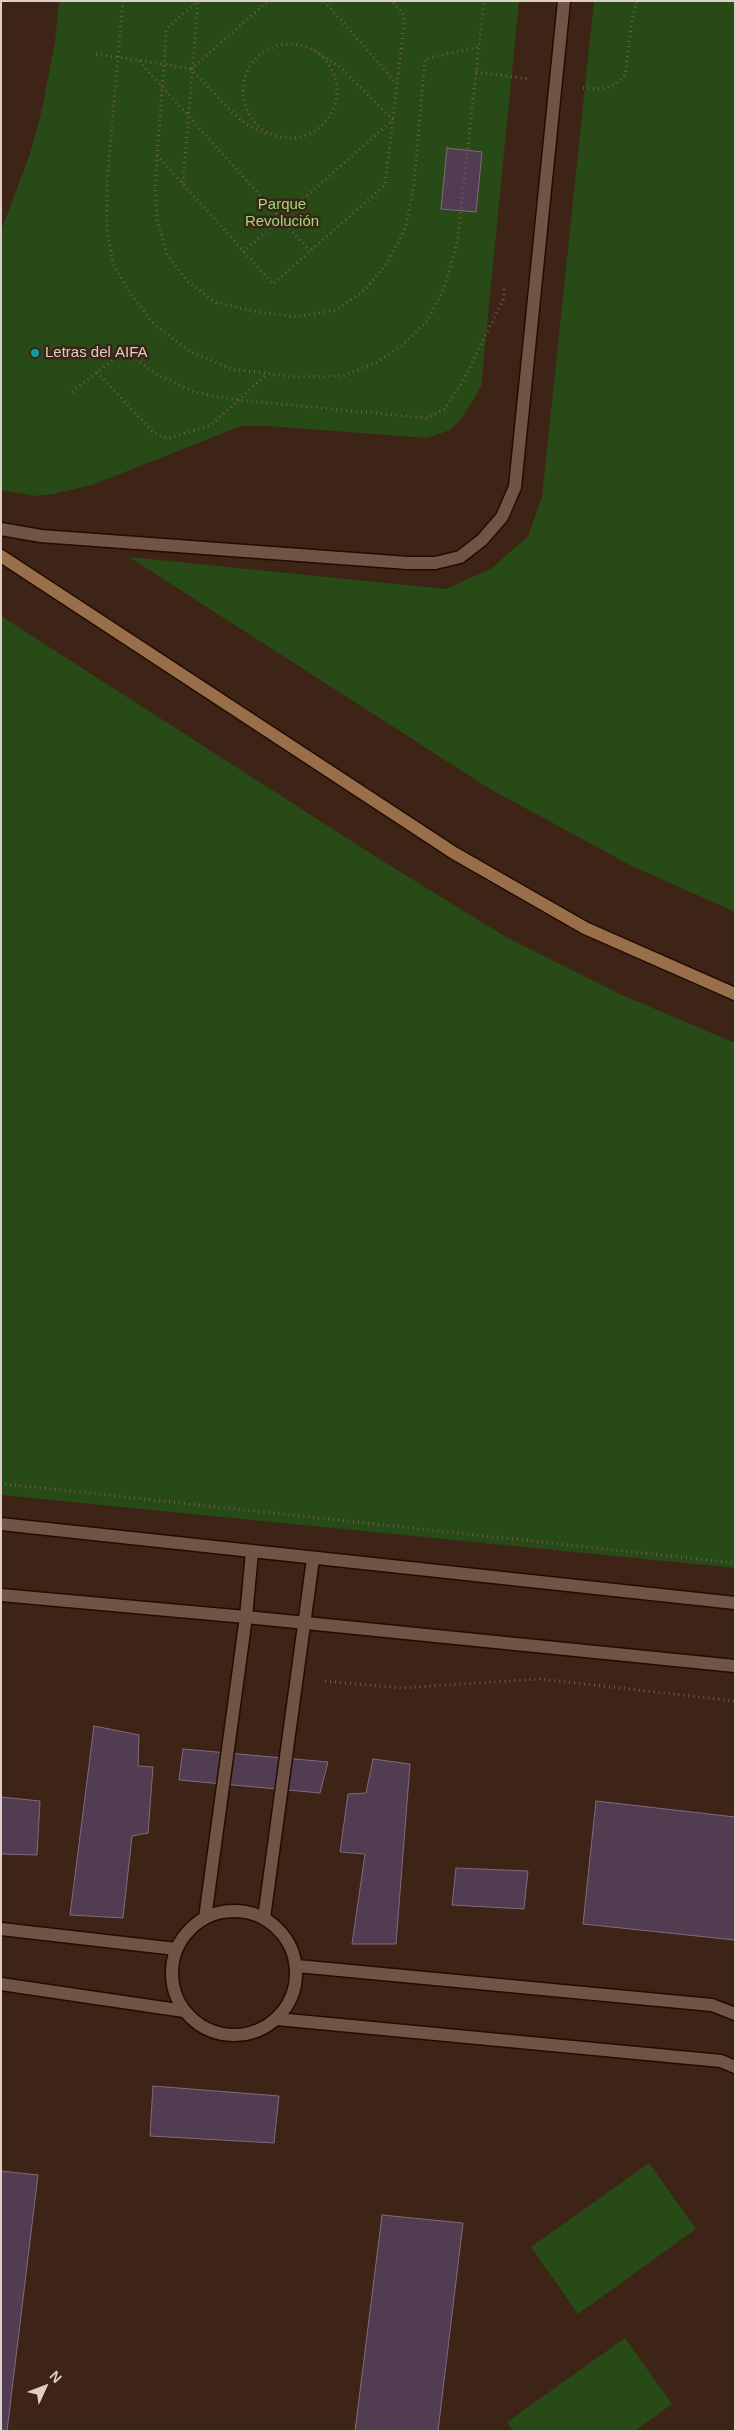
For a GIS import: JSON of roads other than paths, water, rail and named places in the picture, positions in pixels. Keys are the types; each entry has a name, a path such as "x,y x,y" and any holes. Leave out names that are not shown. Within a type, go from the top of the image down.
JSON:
{"main road":[{"path":"1,556 454,853 585,928 735,994"}],"lane":[{"path":"1,530 42,536 408,563 435,563 460,557 482,540 502,517 515,487 564,1"},
{"path":"1,1524 735,1603"},
{"path":"205,1918 246,1617 252,1552"},
{"path":"264,1918 306,1624 313,1559"},
{"path":"1,1595 246,1617 735,1666"},
{"path":"226,1911 246,1911 264,1918 280,1931 291,1947 297,1966 296,1986 289,2004 277,2020 260,2031 241,2036 220,2034 200,2026 184,2011 174,1991 172,1970 176,1949 188,1930 205,1918 226,1911"},
{"path":"1,1929 176,1949"},
{"path":"297,1966 712,2004 735,2014"},
{"path":"1,1984 184,2011"},
{"path":"277,2020 720,2061 735,2067"}],"place":[{"name":"Letras del AIFA","path":"35,353"}],"park label":[{"name":"Parque Revolución","path":"282,214"}]}
